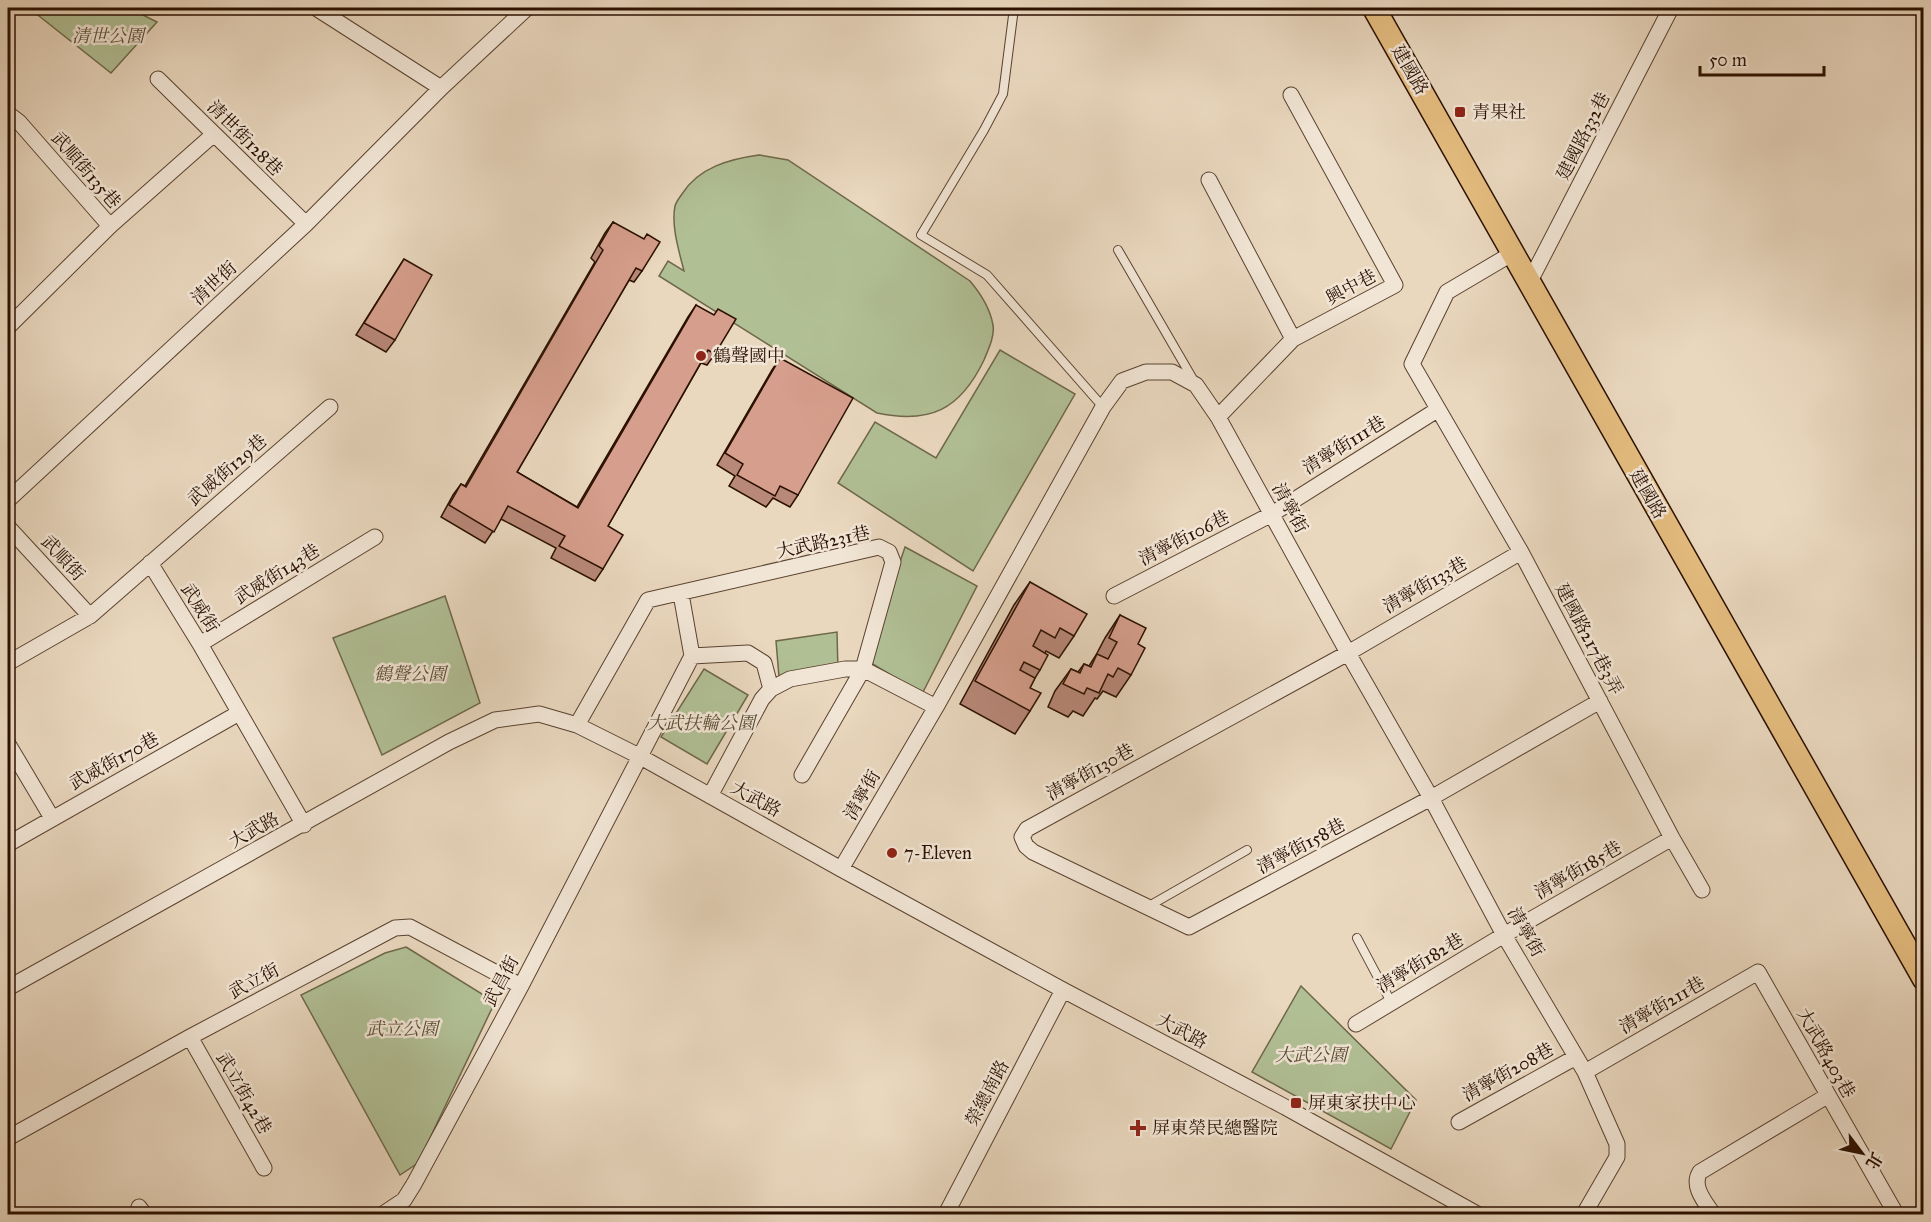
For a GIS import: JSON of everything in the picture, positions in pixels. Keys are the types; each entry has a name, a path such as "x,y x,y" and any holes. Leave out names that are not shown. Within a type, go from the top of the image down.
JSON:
{"main road":[{"name":"建國路","path":"1374,8 1923,979"}],"street":[{"path":"316,8 441,88"},
{"name":"清世街","path":"8,500 306,224 441,88 527,8"},
{"name":"建國路332巷","path":"1529,283 1671,8"},
{"name":"清世街128巷","path":"158,79 306,224"},
{"name":"興中巷","path":"1218,417 1293,339 1395,285 1291,95"},
{"name":"武順街135巷","path":"8,116 20,122 110,226 8,327"},
{"path":"110,226 214,134"},
{"path":"1209,180 1293,339"},
{"name":"建國路217巷3弄","path":"1513,253 1447,292 1412,364 1521,552 1672,838 1702,890"},
{"name":"清寧街","path":"841,869 936,707 1103,407 1122,381 1146,372 1172,372 1196,385 1218,417 1431,798 1504,935 1585,1072 1617,1144 1617,1157 1584,1215"},
{"name":"武威街129巷","path":"150,563 330,407"},
{"name":"清寧街111巷","path":"1272,514 1437,410"},
{"name":"清寧街106巷","path":"1114,596 1272,514"},
{"name":"武順街","path":"8,527 90,616"},
{"name":"武威街143巷","path":"200,644 375,537"},
{"name":"大武路231巷","path":"577,725 648,600 879,547 889,552 893,562 863,669"},
{"name":"清寧街133巷","path":"1348,653 1521,552"},
{"path":"8,663 90,616 150,563"},
{"name":"武威街","path":"150,563 200,644 303,825"},
{"path":"639,756 692,656 681,594"},
{"path":"692,656 748,653 764,663 771,689"},
{"name":"清寧街130巷","path":"1189,927 1034,852 1026,846 1022,837 1027,829 1348,653"},
{"path":"710,796 762,699 771,689 790,679 845,669 863,669 936,707"},
{"path":"802,775 863,669"},
{"name":"清寧街158巷","path":"1189,927 1431,798 1600,701"},
{"name":"武威街170巷","path":"8,844 239,713"},
{"name":"大武路","path":"8,988 449,742 495,720 539,714 577,725 639,756 1063,990 1285,1107 1476,1215"},
{"path":"8,744 52,818"},
{"name":"武昌街","path":"383,1215 404,1200 414,1184 521,986 639,756"},
{"name":"清寧街185巷","path":"1504,935 1672,838"},
{"name":"武立街","path":"8,1138 190,1037 395,928 410,927 521,986"},
{"name":"清寧街182巷","path":"1356,1023 1504,935"},
{"name":"清寧街211巷","path":"1585,1072 1758,972"},
{"name":"大武路403巷","path":"1758,972 1896,1215"},
{"name":"榮總南路","path":"946,1215 1063,990"},
{"name":"武立街42巷","path":"190,1037 264,1168"},
{"name":"清寧街208巷","path":"1459,1122 1576,1057"},
{"path":"1713,1215 1697,1186 1696,1178 1700,1172 1827,1096"}],"lane":[{"path":"1014,8 1003,94 921,235 987,274 1103,407"},
{"path":"1118,250 1196,385"},
{"path":"1147,907 1247,850"},
{"path":"1357,938 1391,1002"}],"green space":[{"name":"清世公園","path":"38,8 129,8 157,22 111,73 34,12"},
{"path":"759,155 788,160 970,281 974,286 990,313 993,334 975,377 954,402 928,414 896,416 877,413 659,276 668,261 684,271 676,238 674,214 676,203 689,185 697,177 716,166"},
{"path":"1000,350 1075,394 973,571 838,483 875,422 936,458"},
{"path":"905,547 977,586 922,694 871,663 880,622"},
{"name":"鶴聲公園","path":"445,596 480,703 382,755 333,638"},
{"path":"837,632 838,671 779,677 776,641"},
{"name":"大武扶輪公園","path":"704,669 748,695 707,764 661,737"},
{"name":"武立公園","path":"406,947 495,1002 418,1163 400,1175 301,995 385,953"},
{"name":"大武公園","path":"1301,986 1416,1100 1391,1149 1252,1072"}],"building":[{"path":"613,222 644,239 647,234 660,242 642,271 636,268 517,472 578,508 696,305 714,315 718,309 736,319 715,354 708,350 608,526 623,535 603,569 559,546 565,536 508,506 494,532 449,505 461,484 466,487 603,250 599,246"},
{"path":"404,259 432,275 395,340 364,323"},
{"path":"780,358 853,398 798,495 780,486 775,496 737,475 743,464 725,453"},
{"path":"1030,582 1087,614 1074,636 1060,628 1055,638 1041,630 1033,646 1048,655 1040,670 1024,662 1020,670 1035,678 1030,688 1041,693 1030,711 975,681"},
{"path":"1120,615 1146,628 1138,644 1145,648 1131,675 1118,668 1113,677 1108,674 1099,693 1087,688 1084,694 1063,684 1071,669 1080,673 1084,664 1091,667 1097,654 1108,659 1117,642 1109,638"}],"place":[{"name":"青果社","path":"1460,112"},
{"name":"鶴聲國中","path":"701,356"},
{"name":"7-Eleven","path":"892,853"},
{"name":"屏東家扶中心","path":"1296,1103"},
{"name":"屏東榮民總醫院","path":"1138,1128"}]}
